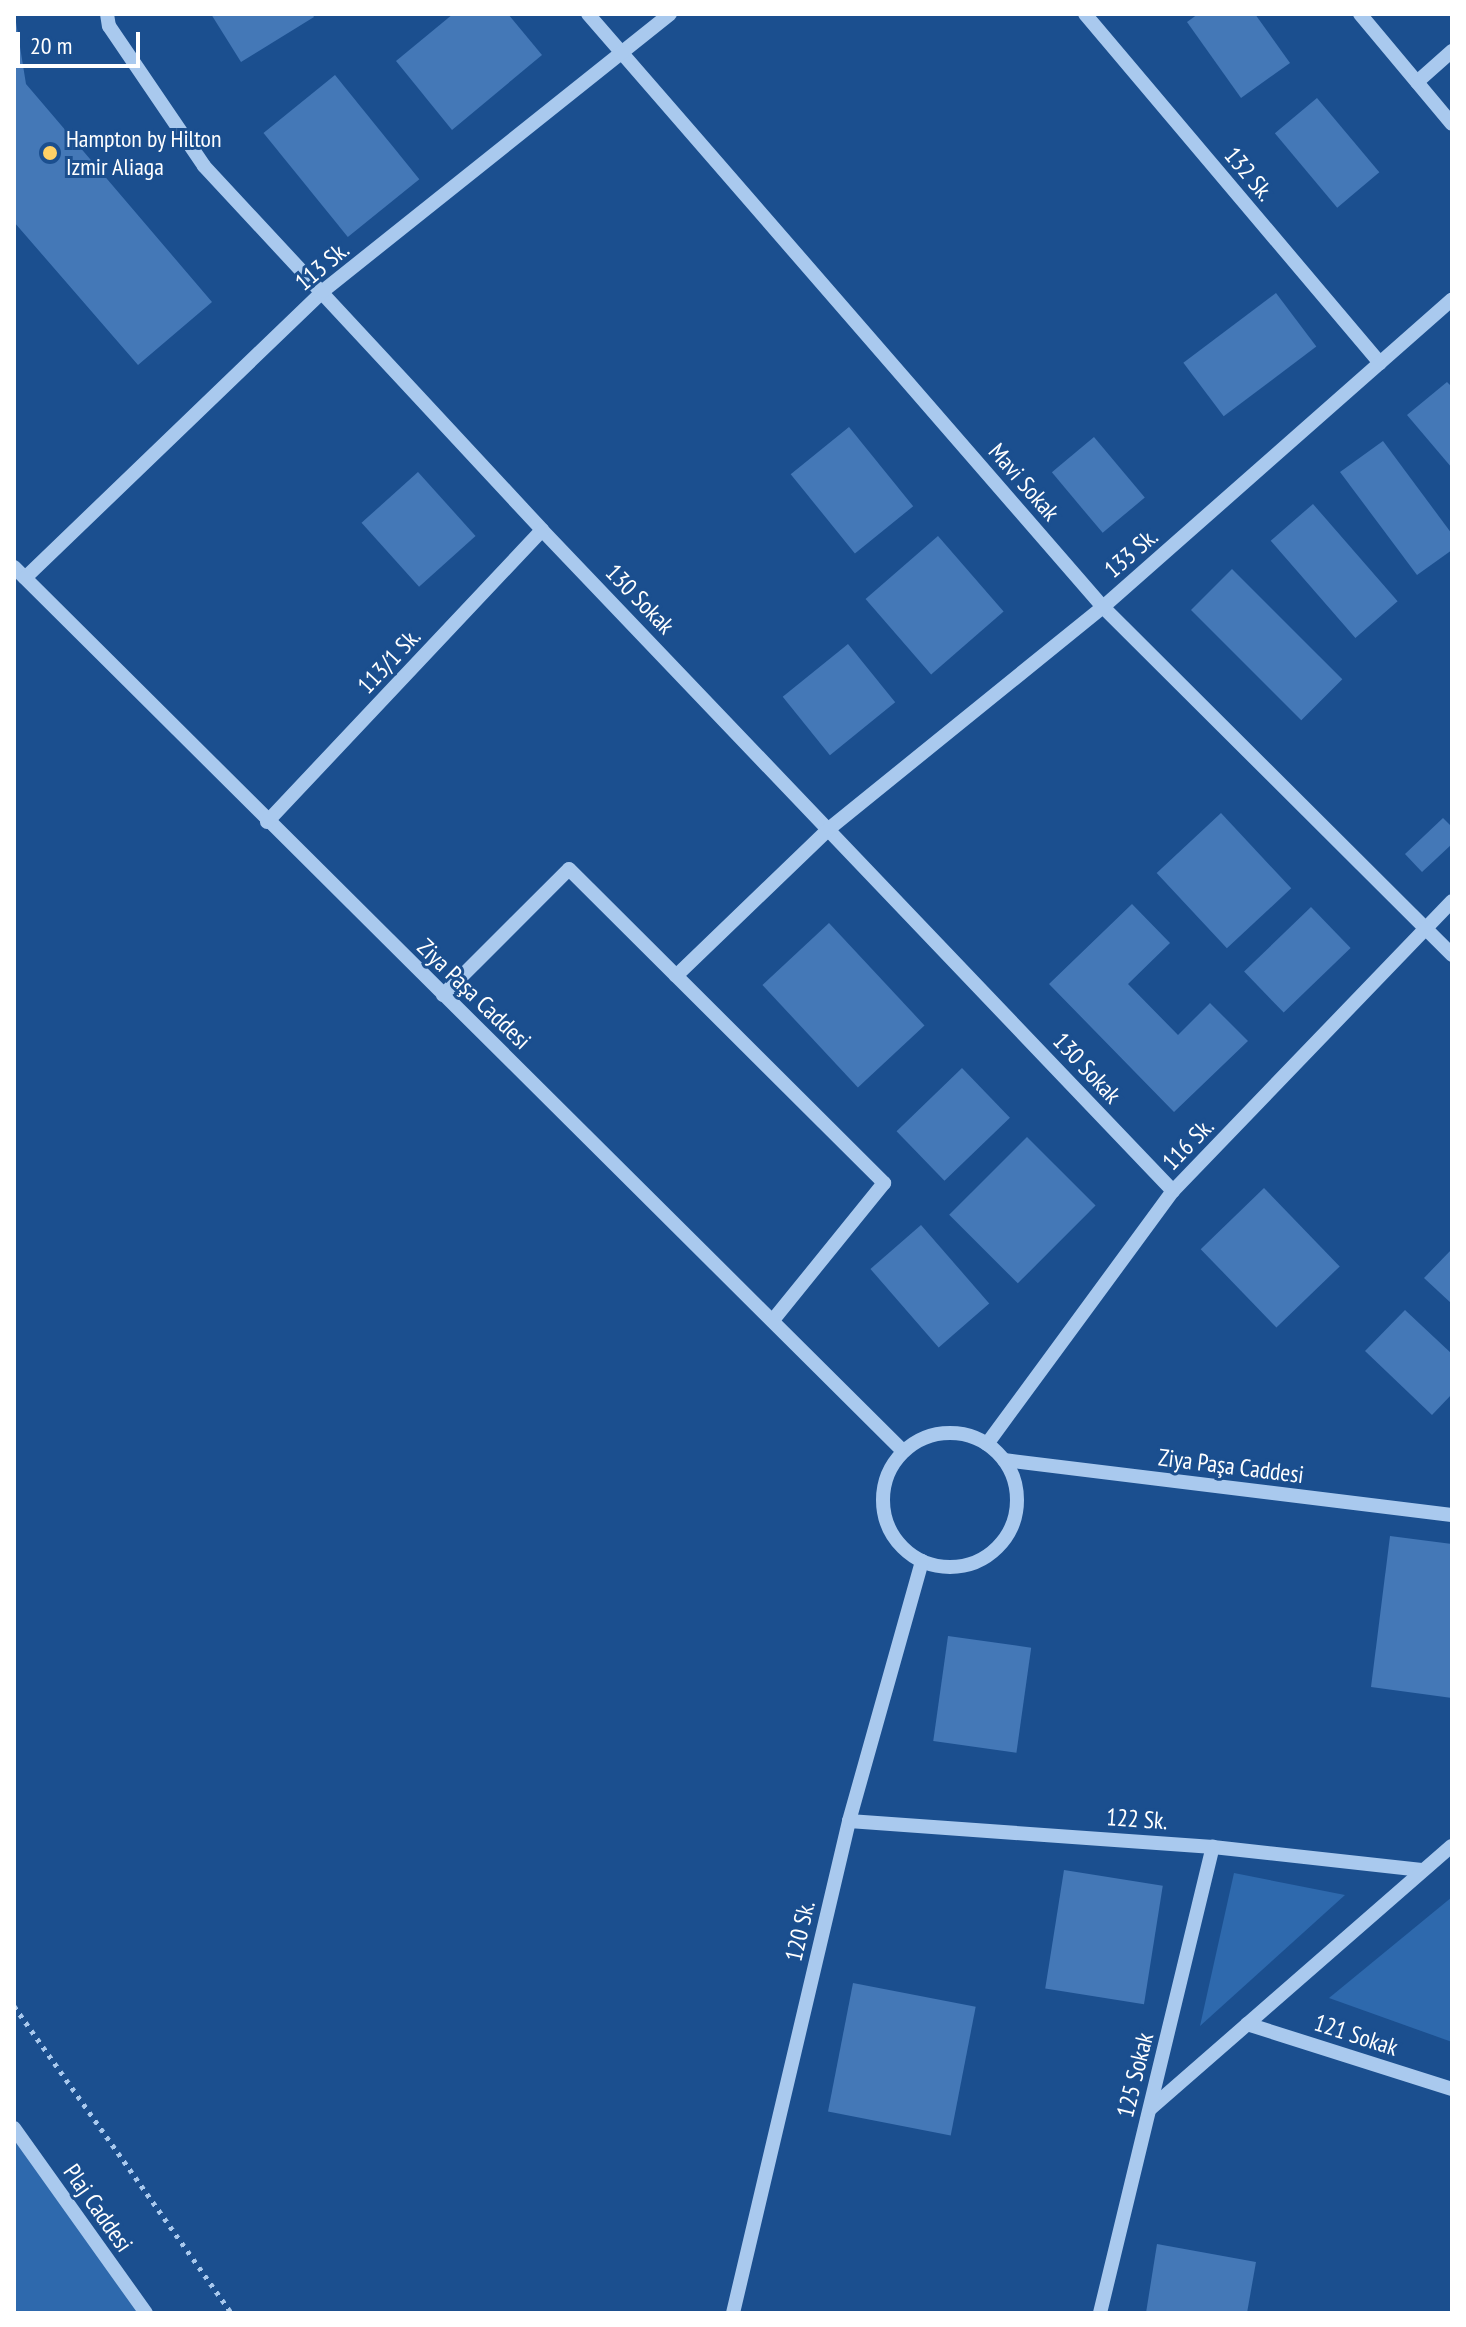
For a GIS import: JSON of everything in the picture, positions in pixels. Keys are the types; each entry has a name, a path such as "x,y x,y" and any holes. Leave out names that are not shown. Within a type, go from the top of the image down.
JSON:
{"street":[{"name":"130 Sokak","path":"107,14 109,26 204,166 542,530 830,828 1173,1191"},
{"name":"Mavi Sokak","path":"588,14 1103,607 1452,955"},
{"name":"113 Sk.","path":"19,573 323,291 670,14"},
{"name":"132 Sk.","path":"1085,14 1380,363"},
{"path":"1360,14 1452,124"},
{"path":"1417,82 1452,51"},
{"name":"133 Sk.","path":"676,976 830,828 1103,607 1452,299"},
{"name":"113/1 Sk.","path":"267,822 542,530"},
{"name":"Ziya Paşa Caddesi","path":"19,573 267,822 774,1319 903,1451"},
{"path":"443,995 569,869 884,1183 774,1319"},
{"name":"116 Sk.","path":"987,1444 1173,1191 1452,901"},
{"path":"944,1433 987,1444 1004,1460 1018,1501 1003,1542 965,1565 922,1561 890,1531 884,1511 884,1489 903,1451 944,1433"},
{"name":"Ziya Paşa Caddesi","path":"1004,1460 1452,1515"},
{"name":"120 Sk.","path":"733,2313 849,1821 922,1561"},
{"name":"122 Sk.","path":"849,1821 1213,1847 1422,1870"},
{"path":"1149,2109 1452,1846"},
{"name":"125 Sokak","path":"1100,2313 1213,1847"},
{"name":"121 Sokak","path":"1247,2024 1452,2089"},
{"name":"Plaj Caddesi","path":"14,2128 146,2313"}],"path":[{"path":"14,2006 231,2313"}],"shaded area":[{"path":"1234,1873 1345,1895 1200,2026"},
{"path":"1452,1897 1452,2042 1329,1998"},
{"path":"14,2128 146,2313 14,2313"}],"building":[{"path":"211,14 312,14 314,17 241,62"},
{"path":"453,14 508,14 542,55 452,130 396,61"},
{"path":"1198,14 1255,14 1290,63 1241,98 1187,22"},
{"name":"Hampton by Hilton Izmir Aliaga","path":"16,22 26,84 212,302 138,365 14,222"},
{"path":"335,75 419,179 348,237 264,133"},
{"path":"1317,98 1379,172 1337,208 1275,133"},
{"path":"1276,293 1316,347 1224,416 1183,363"},
{"path":"1447,382 1452,387 1452,468 1407,415"},
{"path":"849,427 913,506 855,553 791,474"},
{"path":"1094,437 1145,498 1103,533 1052,472"},
{"path":"1383,441 1452,534 1452,550 1417,575 1340,472"},
{"path":"418,472 476,536 419,587 362,523"},
{"path":"1313,504 1398,601 1355,638 1271,541"},
{"path":"938,536 1004,611 931,674 866,599"},
{"path":"1232,569 1342,679 1301,720 1191,610"},
{"path":"848,644 895,702 830,755 783,697"},
{"path":"1221,813 1291,888 1227,948 1157,873"},
{"path":"1443,818 1452,827 1452,844 1422,872 1405,854"},
{"path":"1132,904 1170,943 1128,984 1178,1035 1210,1003 1248,1041 1174,1112 1049,984"},
{"path":"1311,907 1351,948 1284,1013 1244,972"},
{"path":"829,923 924,1025 858,1087 762,985"},
{"path":"962,1068 1010,1118 944,1181 897,1131"},
{"path":"1027,1137 1096,1206 1018,1283 949,1215"},
{"path":"1264,1188 1340,1266 1276,1328 1201,1249"},
{"path":"921,1225 989,1303 939,1347 870,1269"},
{"path":"1452,1249 1452,1304 1424,1278"},
{"path":"1405,1310 1452,1354 1452,1394 1432,1415 1365,1351"},
{"path":"1390,1536 1452,1544 1452,1698 1371,1687"},
{"path":"948,1636 1031,1648 1016,1753 933,1741"},
{"path":"1064,1870 1163,1886 1144,2004 1045,1989"},
{"path":"853,1983 976,2007 951,2135 828,2112"},
{"path":"1157,2244 1256,2262 1247,2313 1146,2313"}],"place":[{"name":"Hampton by Hilton Izmir Aliaga","path":"50,153"}]}
